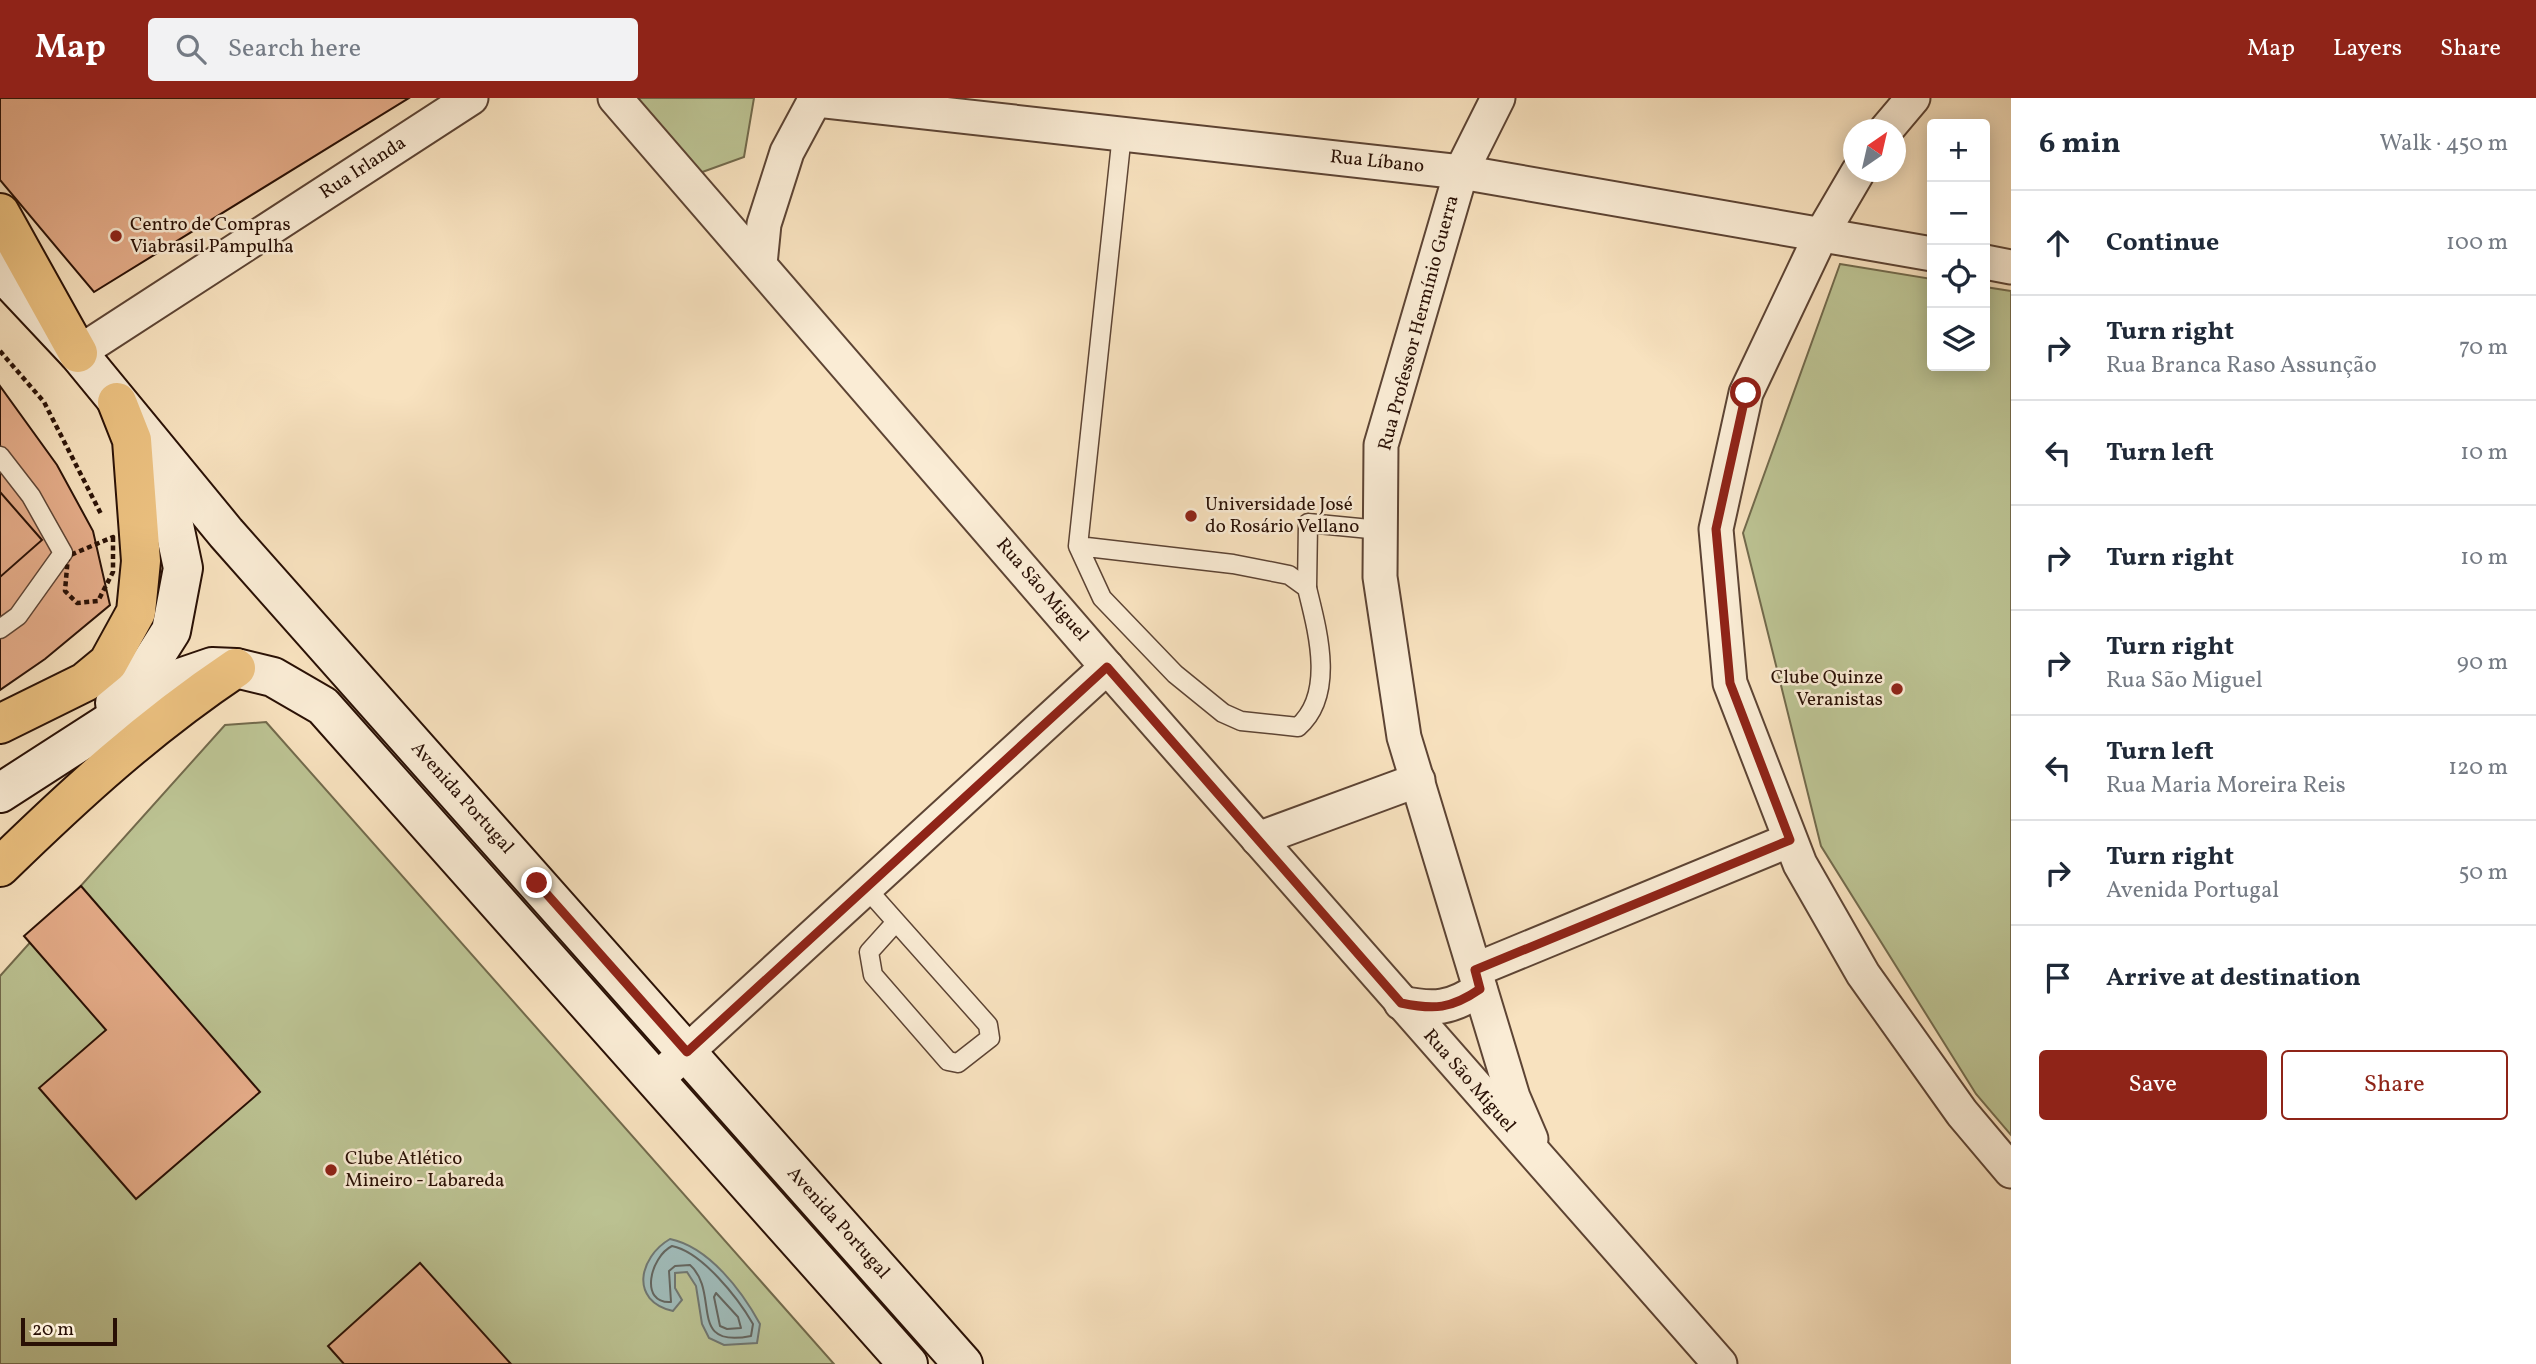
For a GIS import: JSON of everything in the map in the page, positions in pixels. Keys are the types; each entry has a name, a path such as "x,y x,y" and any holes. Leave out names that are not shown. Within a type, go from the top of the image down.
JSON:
{"highway":[{"path":"0,213 78,353"},
{"path":"0,724 85,682 108,663 136,612 127,538 132,440 117,401"},
{"path":"0,867 97,773 154,726 236,668"}],"main road":[{"name":"Avenida Portugal","path":"0,270 78,353 226,533 963,1364"},
{"path":"38,767 114,705 145,672 171,631 183,568 181,558 169,502 132,440"},
{"path":"0,793 177,679 212,667 236,668 273,677 323,706 908,1364"}],"street":[{"name":"Rua Irlanda","path":"78,353 471,98"},
{"name":"Rua São Miguel","path":"615,98 1107,667 1720,1364"},
{"name":"Rua Professor Hermínio Guerra","path":"1498,98 1461,172 1381,445 1382,591 1404,737 1513,1097 1541,1163"},
{"path":"1895,119 1913,98"},
{"path":"760,264 764,224 787,152 816,99"},
{"name":"Rua Líbano","path":"816,99 1461,172 1821,237 1927,253"},
{"path":"1852,182 1821,237 1746,393 1716,529 1730,683 1800,864 1863,974 1962,1113 2011,1171"},
{"path":"1990,263 2011,267"},
{"path":"656,1080 1107,667"},
{"path":"1258,839 1418,780"},
{"path":"1401,1003 1431,1010 1463,1001 1478,980 1790,840"}],"lane":[{"path":"1122,134 1078,546 1102,598 1175,674 1223,713 1241,722 1298,727 1304,722 1320,689 1318,634 1307,588 1308,523 1380,530"},
{"path":"0,456 32,496 63,553 18,616 0,629"},
{"path":"1078,546 1233,565 1289,575 1307,588"},
{"path":"0,613 18,616"},
{"path":"866,888 988,1025 990,1038 958,1063 948,1061 873,975 869,952 896,922"}],"path":[{"path":"0,351 44,402 127,538"},
{"path":"127,538 98,601 77,603 65,592 68,556 127,538"}],"green space":[{"path":"624,98 754,98 744,157 694,175"},
{"name":"Clube Quinze Veranistas","path":"1840,264 1927,278 1927,371 1990,371 1990,288 2011,291 2011,1135 1976,1094 1821,846 1743,533"},
{"name":"Clube Atlético Mineiro - Labareda","path":"266,722 834,1364 0,1364 0,976 225,725"}],"water":[{"path":"670,1239 698,1251 734,1285 760,1324 757,1343 724,1345 709,1338 702,1324 696,1286 687,1272 675,1273 675,1288 682,1300 673,1311 659,1306 650,1298 643,1278 646,1267 651,1256"}],"building":[{"name":"Centro de Compras Viabrasil Pampulha","path":"0,98 409,98 94,292 0,180"},
{"path":"0,386 57,465 93,531 110,605 45,659 0,690"},
{"path":"0,492 42,540 0,577"},
{"path":"81,886 260,1092 136,1199 39,1088 106,1030 24,936"},
{"path":"420,1263 511,1364 344,1364 328,1346"}],"place":[{"name":"Centro de Compras Viabrasil Pampulha","path":"116,236"},
{"name":"Universidade José do Rosário Vellano","path":"1191,516"},
{"name":"Clube Quinze Veranistas","path":"1897,689"},
{"name":"Clube Atlético Mineiro - Labareda","path":"331,1170"}],"route":[{"path":"537,883 687,1052 1107,667 1401,1003 1431,1010 1463,1001 1480,989 1475,970 1790,840 1730,683 1716,529 1746,393"}]}
